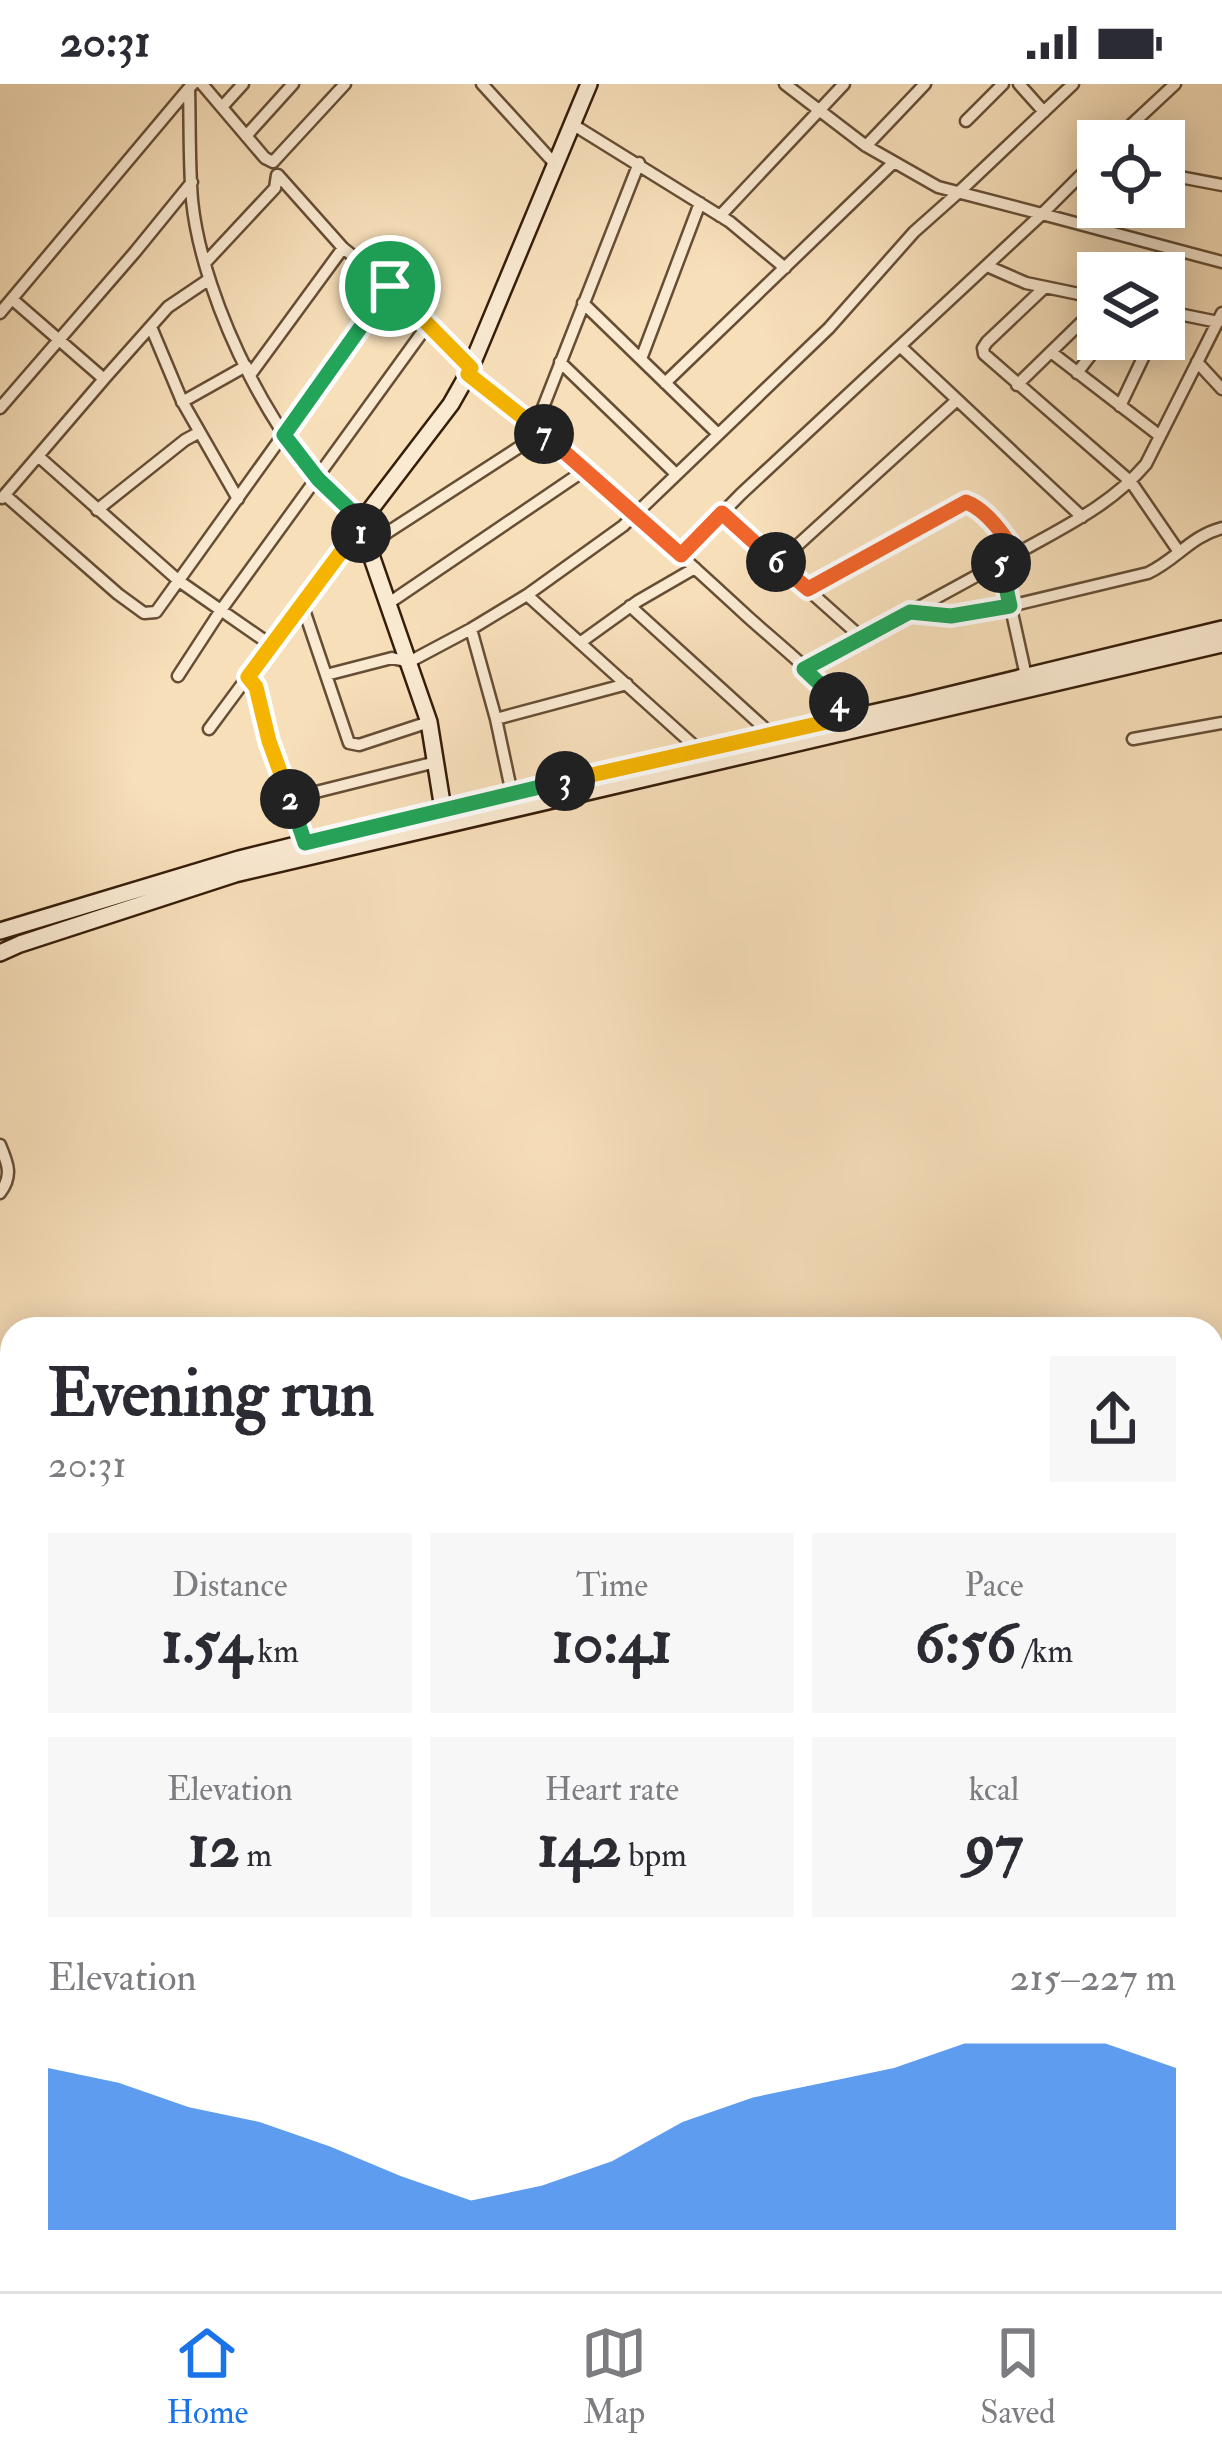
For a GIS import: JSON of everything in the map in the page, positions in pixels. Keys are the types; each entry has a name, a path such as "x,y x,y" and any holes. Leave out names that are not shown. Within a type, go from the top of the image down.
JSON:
{"main road":[{"path":"443,809 429,722 365,533 367,514 451,404 470,370 589,84"},
{"path":"0,931 238,859 772,734 855,723 1222,629"},
{"path":"0,953 235,874 855,723 1222,644"}],"street":[{"path":"221,107 243,84"},
{"path":"245,136 293,84"},
{"path":"482,84 555,164"},
{"path":"784,84 866,146 938,187 1222,262"},
{"path":"720,216 844,84"},
{"path":"866,146 925,84"},
{"path":"966,121 1003,84"},
{"path":"1018,84 1043,112"},
{"path":"326,675 392,658 409,662 527,595 606,539 829,328 914,232 1072,84"},
{"path":"1136,120 1175,84"},
{"path":"195,86 273,162"},
{"path":"195,86 192,202 208,280 248,370 284,435 365,533"},
{"path":"0,313 195,86"},
{"path":"273,162 337,87"},
{"path":"572,124 720,216 785,268"},
{"path":"273,162 278,176 343,248 429,323 470,370 804,669 855,723"},
{"path":"209,729 344,548 521,446 536,427 639,163"},
{"path":"665,383 893,163"},
{"path":"205,263 275,188 278,176"},
{"path":"1185,178 1222,185"},
{"path":"681,555 1077,179"},
{"path":"0,408 192,182"},
{"path":"641,359 700,203"},
{"path":"182,402 248,370 343,248"},
{"path":"987,266 1010,278 1077,296"},
{"path":"208,280 178,299 2,498 144,613 156,612 390,286"},
{"path":"1045,287 983,348 988,360 1131,482 1179,552"},
{"path":"12,299 104,379"},
{"path":"584,302 718,434"},
{"path":"804,669 1082,517 1131,482 1146,464 1220,318 1185,314"},
{"path":"178,676 429,323"},
{"path":"1017,385 1077,324"},
{"path":"151,328 182,402 238,499"},
{"path":"901,347 1082,517"},
{"path":"1051,352 1160,436"},
{"path":"1077,373 1087,360"},
{"path":"1120,406 1142,360"},
{"path":"560,362 676,474"},
{"path":"1197,362 1222,389"},
{"path":"778,563 957,400"},
{"path":"98,510 198,433"},
{"path":"38,456 179,581 271,645"},
{"path":"389,603 585,470"},
{"path":"808,589 966,502 975,505 1016,554"},
{"path":"722,513 862,638"},
{"path":"910,612 951,616 1148,573 1198,536 1222,528"},
{"path":"1000,563 1026,676"},
{"path":"580,643 630,606 695,568"},
{"path":"527,595 700,751"},
{"path":"302,604 346,739 354,745 429,722"},
{"path":"630,606 772,734"},
{"path":"471,629 512,794"},
{"path":"248,677 256,687 269,741 305,843"},
{"path":"496,718 628,685"},
{"path":"1133,739 1222,723"},
{"path":"300,796 436,762"},
{"path":"0,1145 9,1179 0,1193"}],"route":[{"path":"390,286 471,368 468,374 536,427 681,555 722,513 808,589 970,502 1016,554 1000,563 1010,606 938,617 910,612 804,669 853,716 305,843 269,741 256,687 248,677 344,548 363,532 364,523 318,479 284,435 390,286"}]}
